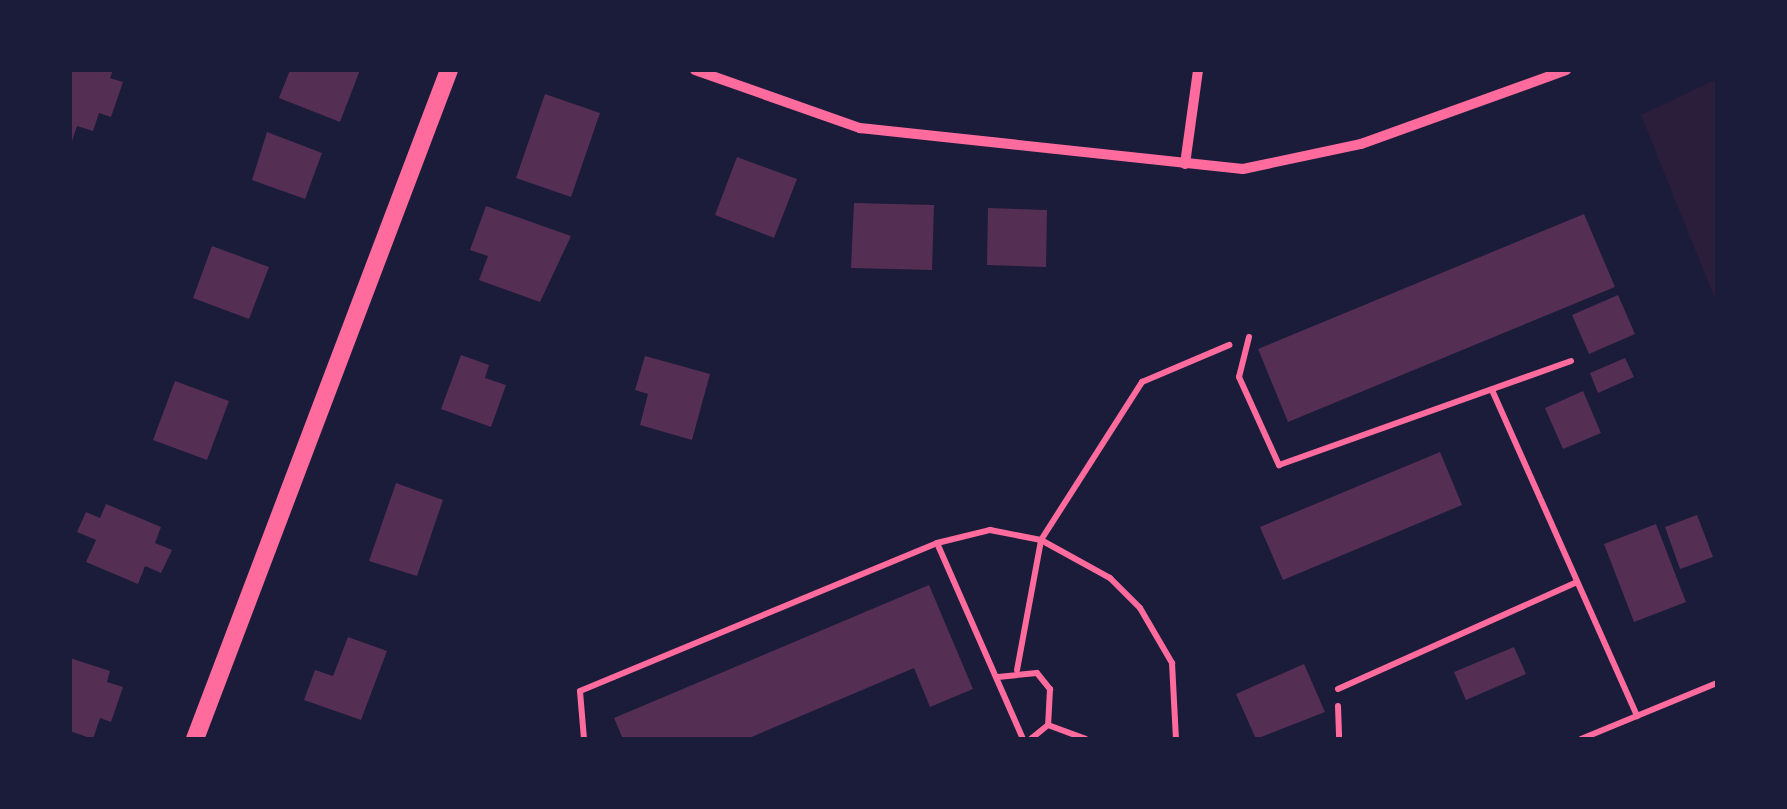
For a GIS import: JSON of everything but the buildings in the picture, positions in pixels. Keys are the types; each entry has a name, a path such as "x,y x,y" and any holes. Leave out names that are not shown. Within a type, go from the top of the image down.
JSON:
{"street":[{"path":"195,739 450,70"},
{"path":"694,70 860,128 1243,168 1361,144 1566,70"},
{"path":"1185,164 1198,70"}],"lane":[{"path":"1248,337 1239,377 1279,465 1571,361"},
{"path":"1492,390 1636,716"},
{"path":"1338,689 1577,582"},
{"path":"1580,739 1717,683"}],"path":[{"path":"1016,670 1041,540 1142,382 1248,337"},
{"path":"584,739 580,692 937,542 990,530 1041,540 1110,578 1140,608 1172,663 1176,739"},
{"path":"937,542 1027,739 1048,725"},
{"path":"998,677 1016,670"},
{"path":"1016,670 1050,689 1048,725"},
{"path":"1338,689 1340,739"},
{"path":"1048,725 1086,739"}],"shaded area":[{"path":"1717,79 1717,304 1641,115"}]}
